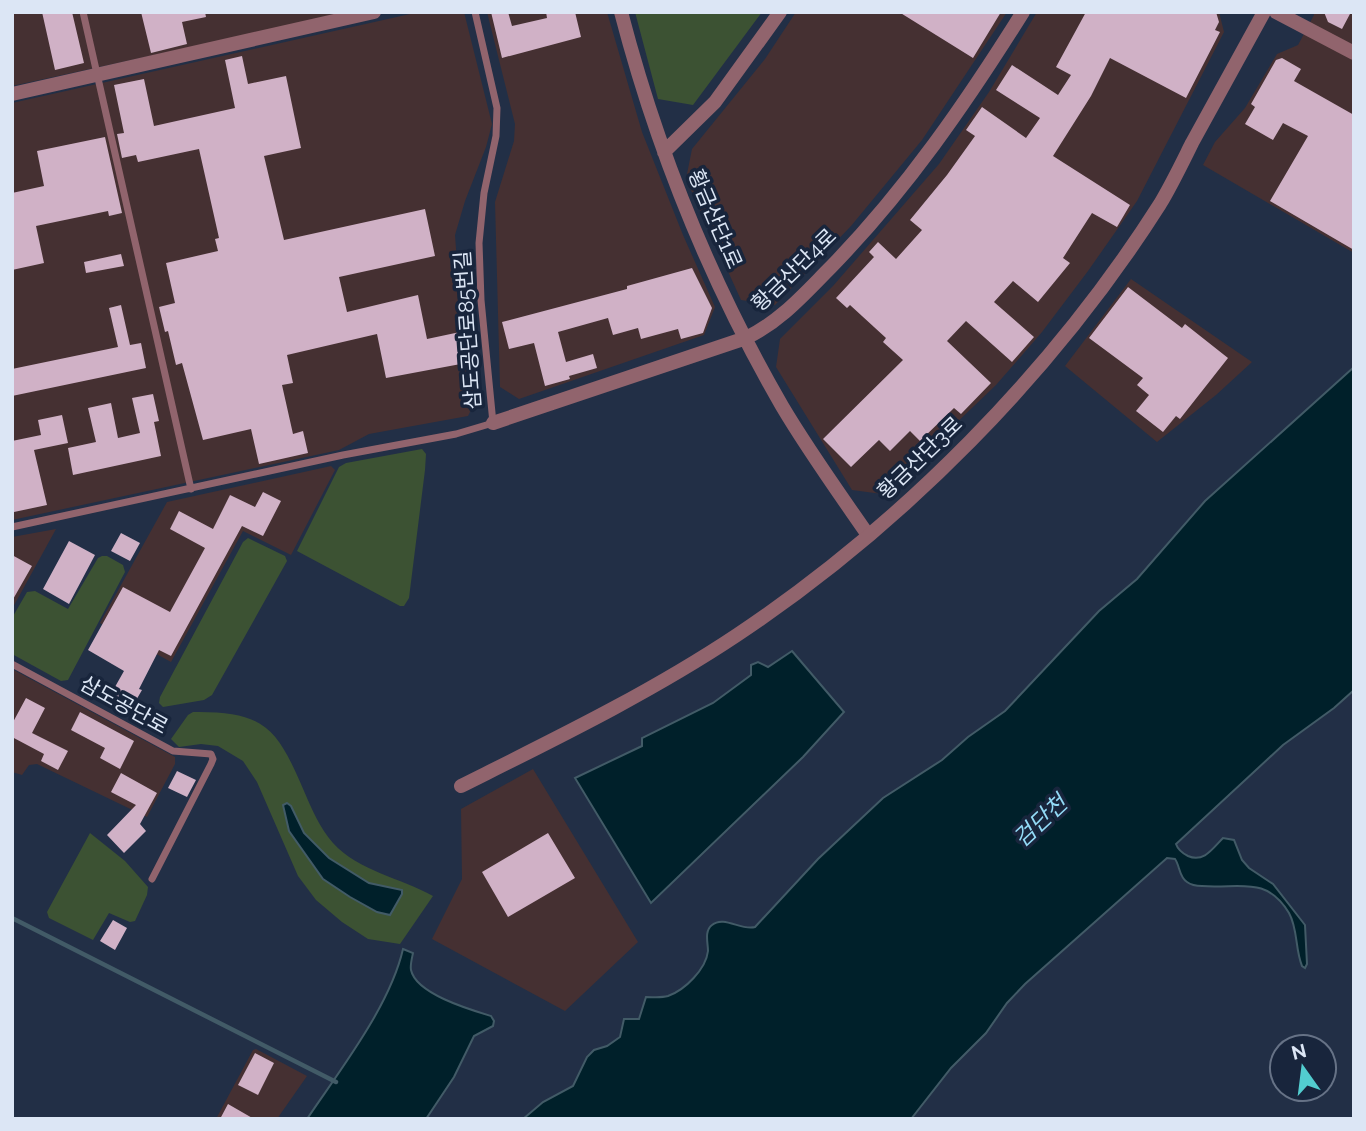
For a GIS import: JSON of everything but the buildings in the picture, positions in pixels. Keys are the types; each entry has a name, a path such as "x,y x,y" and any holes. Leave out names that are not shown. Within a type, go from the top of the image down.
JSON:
{"street":[{"path":"12,94 374,12"},
{"name":"황금산단1로","path":"621,12 635,65 664,152 712,269 783,407 868,535"},
{"path":"664,152 715,102 780,12"},
{"name":"황금산단4로","path":"493,423 746,338 788,312 892,200 972,93 1023,12"},
{"name":"황금산단3로","path":"461,786 632,699 694,662 797,593 868,535 929,480 1031,377 1128,251 1161,201 1264,12"},
{"path":"1276,12 1354,53"}],"lane":[{"path":"83,12 191,489"},
{"name":"삼도공단로85번길","path":"12,527 343,455 456,434 493,423 481,300 479,243 484,193 496,136 497,108 475,12"},
{"name":"삼도공단로","path":"12,664 173,751 211,754 211,764 152,879"}],"shaded area":[{"path":"12,12 351,12 12,86"},
{"path":"419,12 464,12 492,124 455,235 458,321 467,323 477,398 468,416 369,434 339,450 12,520 12,103"},
{"path":"487,12 607,12 642,132 715,307 704,335 519,399 500,387 495,202 514,141 515,124"},
{"path":"796,12 1007,12 922,140 851,226 775,305 741,300 686,179 692,149 765,59"},
{"path":"1037,12 1219,12 1224,32 1137,201 1042,332 996,385 882,494 852,490 776,367 780,339 833,286 939,164 989,92"},
{"path":"1313,12 1354,12 1354,253 1203,165 1215,142 1245,108 1277,54 1298,45 1314,15"},
{"path":"1131,279 1252,362 1157,442 1065,366"},
{"path":"331,466 335,470 291,555 243,531 171,662 100,623 167,502"},
{"path":"56,529 12,609 12,537"},
{"path":"12,669 175,757 175,764 147,817 37,764 29,765 22,775 12,772"},
{"path":"533,769 638,942 565,1011 432,939 462,879 461,809"},
{"path":"256,1049 307,1076 277,1119 216,1119 253,1050"}],"green space":[{"path":"635,12 762,12 693,105 658,99"},
{"path":"422,449 426,454 425,470 409,598 404,606 297,551 339,467 346,463"},
{"path":"248,538 285,556 287,561 212,695 204,700 163,707 159,703 160,697 243,542"},
{"path":"102,556 123,565 125,572 68,680 61,681 12,654 12,618 27,592 35,591 68,609 98,558"},
{"path":"193,712 237,715 253,720 265,728 285,752 324,831 343,853 367,867 433,896 400,944 368,939 316,900 298,876 257,782 243,761 218,746 201,744 179,747 171,739"},
{"path":"90,833 125,861 148,887 135,921 130,922 109,913 93,940 49,918 47,912"}],"water":[{"name":"검단천","path":"1354,367 1354,690 1283,745 1176,844 1184,854 1199,858 1223,838 1234,840 1242,860 1273,884 1305,925 1305,968 1300,959 1292,919 1271,893 1251,886 1192,885 1182,877 1175,859 1167,858 1025,984 1007,1003 986,1033 951,1068 911,1119 523,1119 543,1102 573,1086 587,1057 594,1050 607,1046 620,1037 624,1019 639,1019 646,997 668,996 694,978 706,958 707,934 712,925 727,922 755,927 818,859 883,798 942,760 968,737 1005,711 1099,611 1137,579 1205,501"},
{"path":"792,651 844,712 803,757 651,903 575,778 642,746 642,738 713,703 751,675 751,665 758,662 768,667"},
{"path":"287,803 304,833 329,858 369,883 402,890 390,915 377,912 323,879 289,831 283,805"},
{"path":"403,949 413,953 411,970 415,979 423,986 445,1000 491,1016 493,1026 474,1036 454,1077 426,1119 307,1119 376,1015"}],"waterway":[{"path":"12,918 336,1082"}]}
